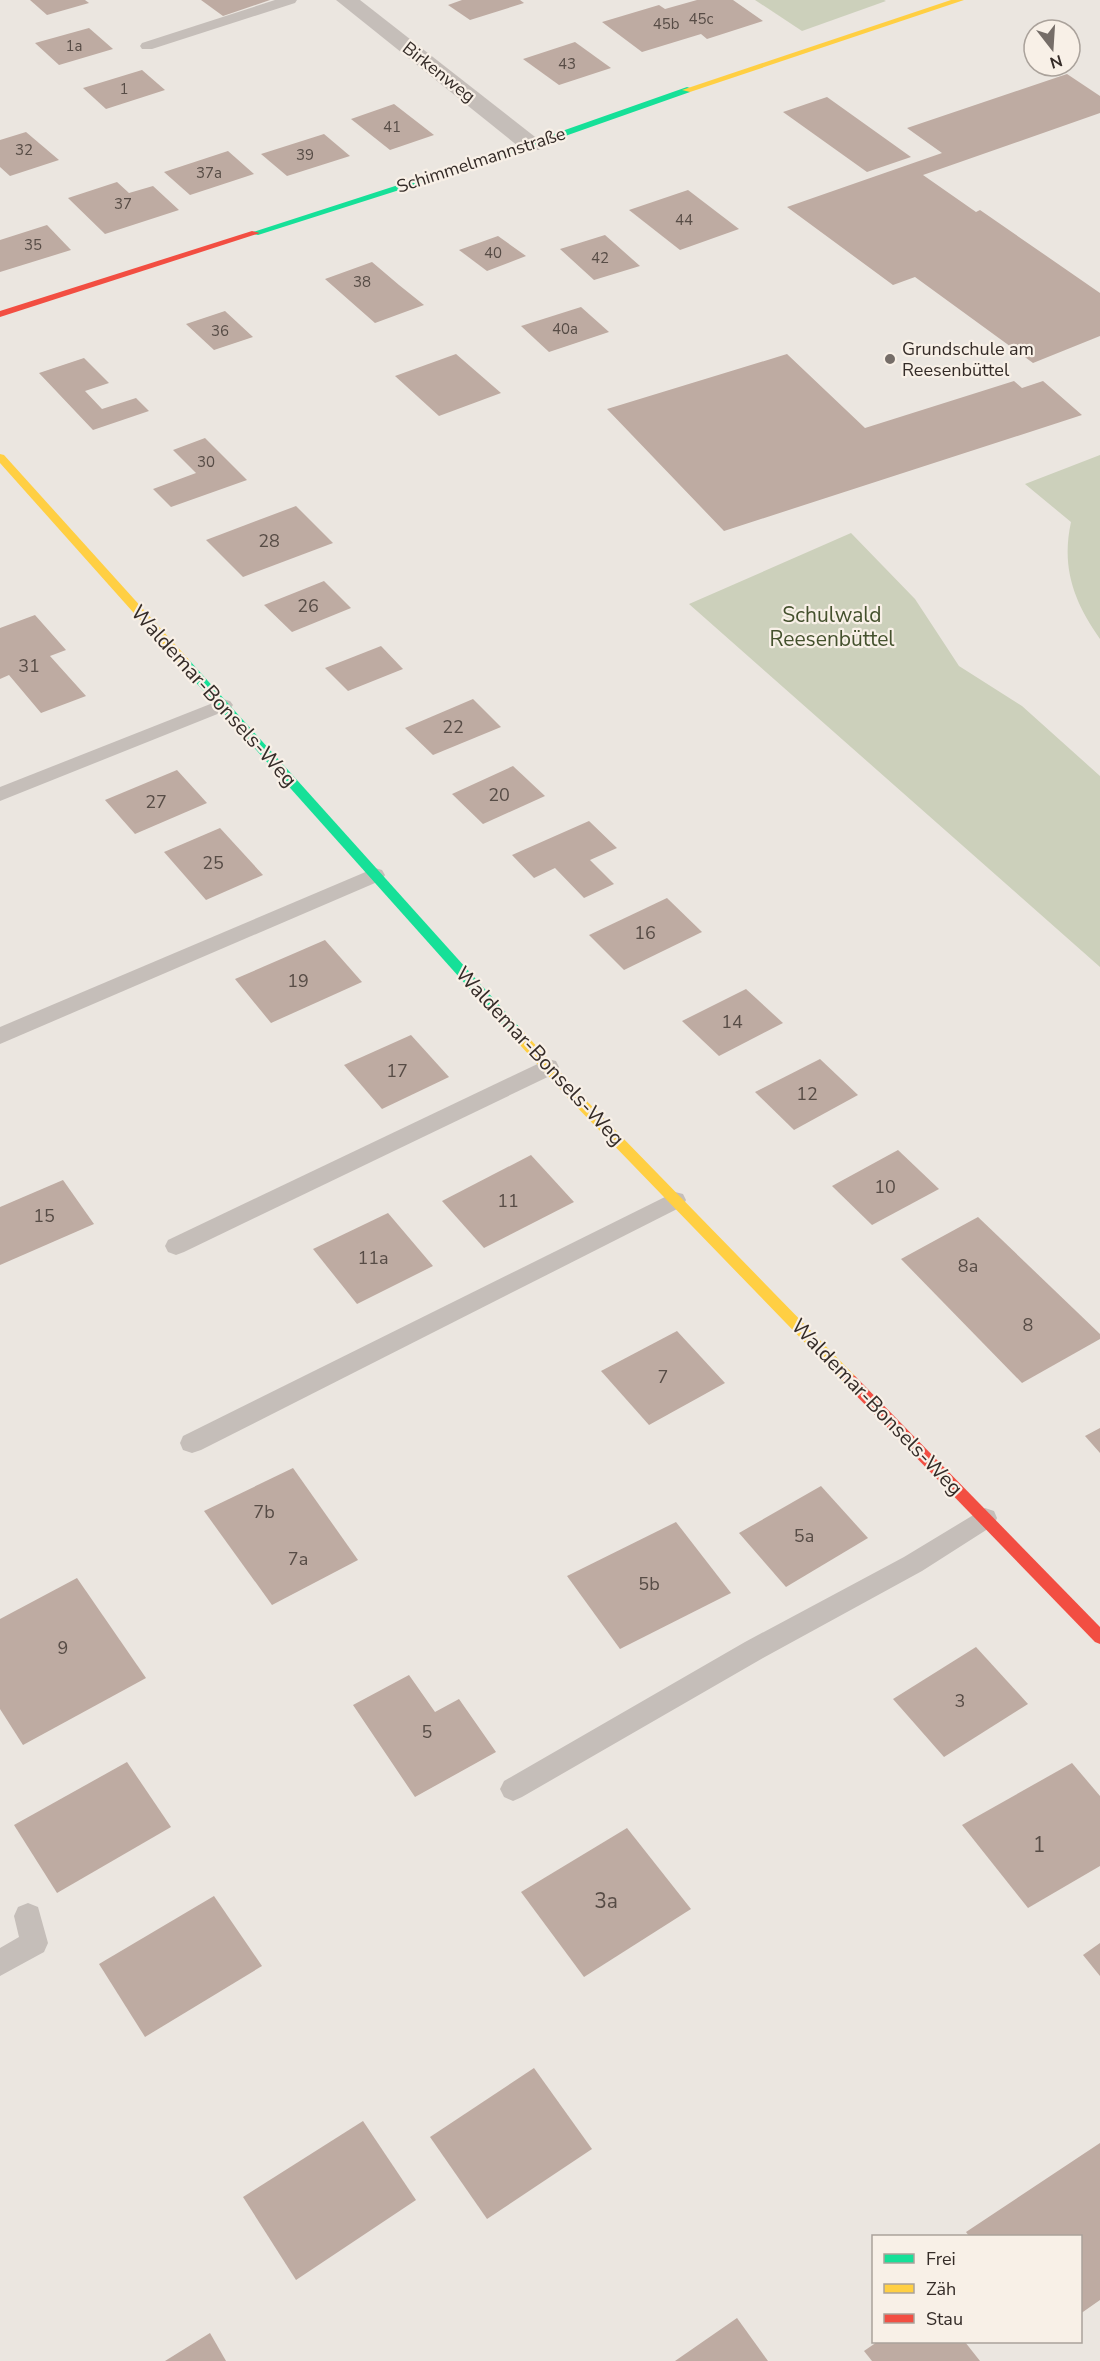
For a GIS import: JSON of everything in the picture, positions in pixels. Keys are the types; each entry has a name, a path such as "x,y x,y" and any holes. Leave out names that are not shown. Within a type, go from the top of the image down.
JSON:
{"street":[{"name":"Birkenweg","path":"347,0 531,145"},
{"name":"Schimmelmannstraße","path":"0,314 531,145 609,116 960,0"},
{"name":"Waldemar-Bonsels-Weg","path":"0,457 548,1067 1100,1637"}],"lane":[{"path":"147,46 290,0"},
{"path":"0,794 223,705"},
{"path":"0,1036 375,875"},
{"path":"177,1246 548,1067"},
{"path":"192,1443 675,1200"},
{"path":"513,1789 754,1650 913,1564 984,1518"},
{"path":"0,1963 34,1943 28,1916"}],"green space":[{"path":"755,0 884,0 886,1 802,31"},
{"path":"1100,455 1100,639 1083,612 1072,584 1068,554 1071,522 1025,484"},
{"name":"Schulwald Reesenbüttel","path":"851,533 915,599 959,666 1022,706 1100,776 1100,967 689,604"}],"building":[{"path":"30,0 85,0 89,3 47,15"},
{"path":"201,0 270,0 223,16"},
{"path":"462,0 520,0 524,3 470,20 448,5"},
{"path":"697,0 733,0 763,21 707,39 701,34 642,52 602,22 659,5 665,9"},
{"path":"89,28 113,49 59,65 35,43"},
{"path":"575,42 611,68 559,85 523,59"},
{"path":"142,70 165,90 106,109 83,88"},
{"path":"1055,78 1073,78 1100,96 1100,113 923,175 976,212 980,210 1100,293 1100,336 1033,363 915,277 893,285 787,207 942,153 907,128"},
{"path":"827,97 911,157 867,172 783,112"},
{"path":"394,104 434,135 390,150 351,119"},
{"path":"26,132 59,160 10,176 0,167 0,140"},
{"path":"324,134 350,156 287,176 261,154"},
{"path":"228,151 254,174 190,195 164,172"},
{"path":"117,182 129,193 153,186 179,210 105,234 68,198"},
{"path":"688,190 739,229 680,250 629,210"},
{"path":"47,225 71,250 0,272 0,240"},
{"path":"605,235 640,266 594,280 560,249"},
{"path":"498,236 526,256 487,271 459,250"},
{"path":"372,262 424,305 375,323 325,279"},
{"path":"581,307 609,332 549,352 521,326"},
{"path":"225,311 253,337 214,350 186,324"},
{"path":"456,354 501,393 439,416 395,376"},
{"path":"787,354 865,428 1014,381 1022,388 1043,381 1082,415 724,531 607,409"},
{"path":"84,358 109,383 85,391 102,409 136,398 149,411 93,430 39,373"},
{"path":"205,438 247,480 171,507 153,489 196,473 173,450"},
{"path":"296,506 333,543 243,577 206,540"},
{"path":"324,581 351,608 292,632 264,605"},
{"path":"35,615 66,650 50,656 86,696 41,713 9,675 0,679 0,628"},
{"path":"381,646 403,669 348,691 325,668"},
{"path":"473,699 501,727 433,755 405,728"},
{"path":"513,766 545,796 483,824 452,794"},
{"path":"177,770 207,803 135,834 105,800"},
{"path":"589,821 617,848 590,860 614,884 584,898 555,868 534,878 512,855"},
{"path":"220,828 263,875 206,900 164,852"},
{"path":"667,898 702,932 624,970 589,935"},
{"path":"325,940 362,982 271,1023 235,979"},
{"path":"746,989 783,1023 719,1056 682,1021"},
{"path":"411,1035 449,1077 382,1109 344,1065"},
{"path":"820,1059 858,1095 794,1130 755,1092"},
{"path":"898,1150 939,1189 872,1225 832,1186"},
{"path":"531,1155 574,1202 484,1248 442,1201"},
{"path":"63,1180 94,1224 0,1265 0,1207"},
{"path":"388,1213 433,1266 357,1304 313,1249"},
{"path":"978,1217 1100,1334 1100,1339 1022,1383 901,1259"},
{"path":"677,1331 725,1383 649,1425 601,1371"},
{"path":"1100,1428 1100,1453 1085,1436"},
{"path":"293,1468 358,1560 272,1605 204,1511"},
{"path":"821,1486 868,1538 786,1587 739,1533"},
{"path":"676,1522 731,1593 620,1649 567,1576"},
{"path":"77,1578 146,1678 23,1745 0,1709 0,1619"},
{"path":"976,1647 1028,1704 944,1757 893,1699"},
{"path":"409,1675 435,1712 459,1699 496,1752 415,1797 353,1705"},
{"path":"127,1762 171,1827 57,1893 14,1825"},
{"path":"1072,1763 1100,1796 1100,1866 1028,1908 962,1825"},
{"path":"627,1828 691,1909 584,1977 521,1892"},
{"path":"214,1896 262,1966 145,2037 99,1964"},
{"path":"1100,1943 1100,1976 1083,1955"},
{"path":"534,2068 592,2149 487,2219 430,2137"},
{"path":"363,2121 416,2200 296,2280 243,2197"},
{"path":"1100,2143 1100,2300 1082,2313 1082,2235 968,2235 966,2232"},
{"path":"737,2318 768,2361 675,2361"},
{"path":"210,2333 226,2361 165,2361"},
{"path":"876,2343 966,2343 980,2361 872,2361 864,2351"}],"traffic: fast":[{"path":"255,233 531,145 687,90"},
{"path":"186,664 515,1031"}],"traffic: slow":[{"path":"687,90 960,0"},
{"path":"0,457 186,664"},
{"path":"515,1031 575,1097 850,1380"}],"traffic: jam":[{"path":"0,314 255,233"},
{"path":"850,1380 1100,1637"}],"place":[{"name":"Grundschule am Reesenbüttel","path":"890,359"}]}
